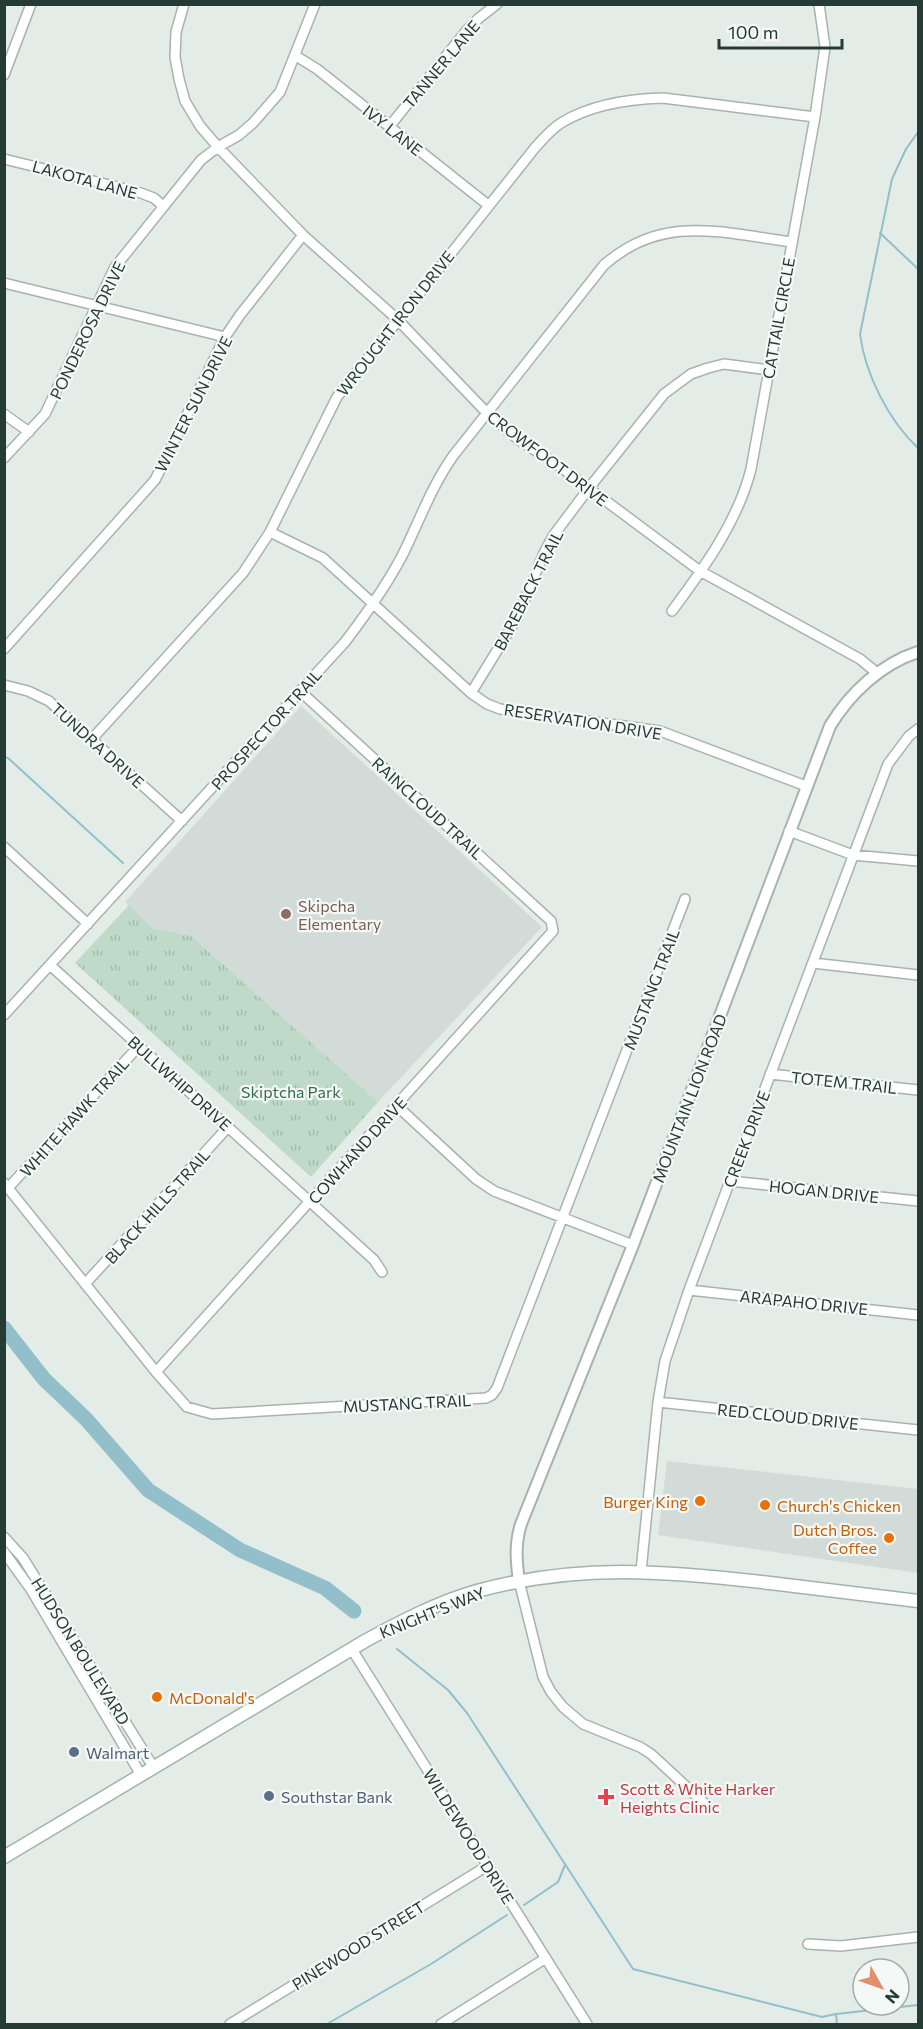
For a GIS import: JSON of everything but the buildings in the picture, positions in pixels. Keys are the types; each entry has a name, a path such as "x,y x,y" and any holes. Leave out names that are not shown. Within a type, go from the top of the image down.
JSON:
{"main road":[{"name":"KNIGHT'S WAY","path":"4,1857 351,1648 391,1626 475,1592 519,1581 576,1573 641,1571 690,1574 918,1601"}],"street":[{"path":"4,75 31,4"},
{"name":"CROWFOOT DRIVE","path":"184,4 176,32 178,79 185,101 200,126 303,235 397,319 487,414 519,440 555,463 700,571 860,659 878,674"},
{"name":"PONDEROSA DRIVE","path":"4,458 45,414 115,267 201,160 239,135 267,109 280,92 315,4"},
{"name":"TANNER LANE","path":"389,127 467,30 478,18 497,4"},
{"name":"CATTAIL CIRCLE","path":"672,611 736,514 746,492 825,46 819,4"},
{"name":"IVY LANE","path":"296,56 316,69 488,205"},
{"name":"WROUGHT IRON DRIVE","path":"92,739 243,573 270,532 337,397 545,136 559,124 593,109 639,99 663,98 814,117"},
{"name":"LAKOTA LANE","path":"4,159 138,192 154,198 163,206"},
{"name":"PROSPECTOR TRAIL","path":"4,1015 345,642 374,604 404,552 440,474 604,265 628,246 666,232 691,229 792,242"},
{"name":"WINTER SUN DRIVE","path":"4,649 155,480 225,337 303,235"},
{"path":"4,283 225,337"},
{"name":"BAREBACK TRAIL","path":"471,693 512,628 553,536 664,394 691,374 723,364 769,370"},
{"path":"4,414 29,432"},
{"name":"RESERVATION DRIVE","path":"270,532 323,558 471,693 487,704 500,709 660,731 806,786"},
{"name":"MOUNTAIN LION ROAD","path":"519,1581 516,1539 521,1524 633,1245 830,726 837,714 861,686 898,661 918,652"},
{"name":"TUNDRA DRIVE","path":"4,685 28,691 50,701 182,821"},
{"name":"RAINCLOUD TRAIL","path":"300,691 551,921 553,926"},
{"name":"CREEK DRIVE","path":"641,1571 658,1402 665,1361 689,1290 888,764 904,742 918,729"},
{"path":"789,831 854,855 918,861"},
{"path":"4,847 88,924"},
{"name":"MUSTANG TRAIL","path":"6,1186 156,1372 187,1407 212,1414 486,1398 492,1395 497,1388 685,899"},
{"name":"COWHAND DRIVE","path":"156,1372 553,931 553,926"},
{"path":"813,963 918,975"},
{"name":"BULLWHIP DRIVE","path":"50,965 374,1260 382,1272"},
{"name":"WHITE HAWK TRAIL","path":"6,1186 139,1046"},
{"name":"TOTEM TRAIL","path":"770,1074 918,1090"},
{"path":"396,1105 484,1185 494,1191 633,1245"},
{"name":"BLACK HILLS TRAIL","path":"86,1284 228,1127"},
{"name":"HOGAN DRIVE","path":"730,1181 918,1201"},
{"name":"ARAPAHO DRIVE","path":"689,1290 918,1315"},
{"name":"RED CLOUD DRIVE","path":"658,1402 918,1430"},
{"name":"HUDSON BOULEVARD","path":"4,1537 23,1558 34,1586 71,1659 141,1775"},
{"name":"HUDSON BOULEVARD","path":"4,1552 34,1586 81,1653 154,1768"},
{"path":"519,1581 543,1677 562,1707 583,1724 640,1747 651,1754 704,1803"},
{"name":"WILDEWOOD DRIVE","path":"351,1648 587,2025"},
{"path":"71,1659 81,1653"},
{"path":"102,1711 113,1704"},
{"name":"PINEWOOD STREET","path":"230,2025 487,1866"},
{"path":"808,1944 841,1946 918,1937"},
{"path":"441,2025 546,1958"}],"shaded area":[{"path":"301,706 542,927 378,1102 191,936 152,928 125,902"},
{"path":"667,1461 918,1489 918,1573 658,1535"}],"green space":[{"name":"Skiptcha Park","path":"129,905 152,928 191,936 378,1102 311,1177 75,963"}],"waterway":[{"path":"918,132 906,149 892,179 860,334 867,365 880,396 897,424 918,448"},
{"path":"880,233 918,269"},
{"path":"4,757 8,758 123,863"},
{"path":"4,1328 44,1379 86,1419 148,1490 240,1550 325,1588 354,1611"},
{"path":"397,1649 448,1690 467,1713 633,1969 822,2017 918,2005"},
{"path":"524,1905 558,1882 565,1865"},
{"path":"327,2024 431,1964 507,1915"},
{"path":"836,2014 837,2024"}],"place":[{"name":"Skipcha Elementary","path":"286,914"},
{"name":"Burger King","path":"700,1501"},
{"name":"Church's Chicken","path":"765,1505"},
{"name":"Dutch Bros. Coffee","path":"889,1538"},
{"name":"McDonald's","path":"157,1697"},
{"name":"Walmart","path":"74,1752"},
{"name":"Southstar Bank","path":"269,1796"},
{"name":"Scott & White Harker Heights Clinic","path":"606,1797"}]}
